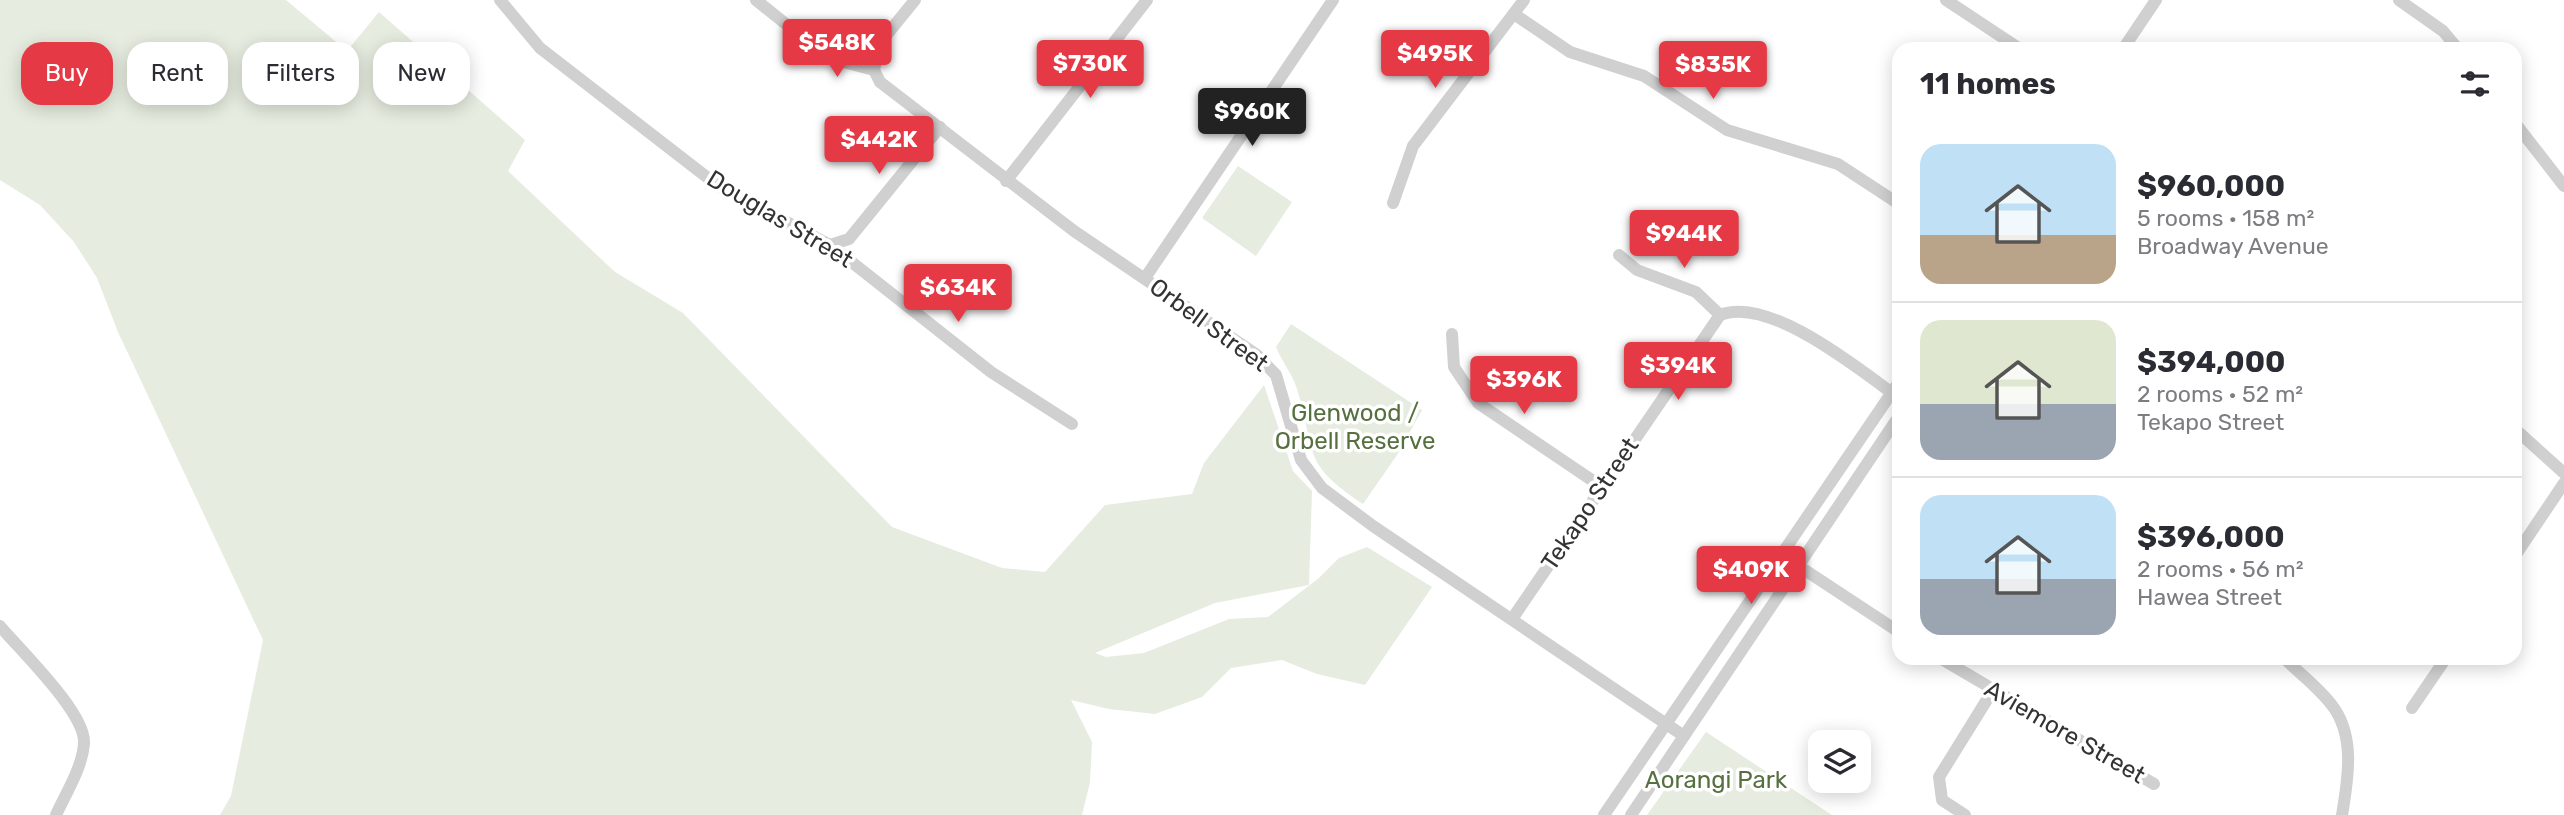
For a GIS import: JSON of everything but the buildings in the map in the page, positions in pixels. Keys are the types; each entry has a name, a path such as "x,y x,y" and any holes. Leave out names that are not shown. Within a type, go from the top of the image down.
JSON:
{"street":[{"name":"Douglas Street","path":"500,0 540,48 717,185 830,245 858,264 991,372 1072,424"},
{"path":"756,0 828,58 874,70 880,43 915,0"},
{"path":"1006,181 1147,0"},
{"path":"1145,278 1333,0"},
{"path":"1393,203 1413,146 1524,0"},
{"path":"1946,0 2009,42"},
{"path":"2128,42 2155,0"},
{"path":"2399,0 2444,31 2453,42"},
{"path":"1514,14 1570,52 1644,76 1727,130 1838,164 1892,199"},
{"name":"Orbell Street","path":"874,70 880,82 1006,181 1242,344 1272,369 1282,390 1301,460 1322,488 1684,736"},
{"path":"830,245 849,239 940,127"},
{"path":"2522,132 2564,186"},
{"path":"1619,255 1637,270 1696,292 1720,315 1743,310 1786,325 1892,389"},
{"name":"Tekapo Street","path":"1512,619 1720,315"},
{"path":"1452,334 1454,367 1478,403 1602,487"},
{"path":"1604,815 1892,397"},
{"path":"1632,815 1892,426"},
{"path":"2522,435 2564,472"},
{"path":"2522,546 2564,483"},
{"path":"1782,555 1892,627"},
{"path":"0,626 78,720 84,738 83,750 56,815"},
{"name":"Aviemore Street","path":"1952,665 2154,783"},
{"path":"2291,665 2332,705 2344,730 2350,764 2343,815"},
{"path":"2412,708 2441,665"},
{"path":"1965,815 1942,800 1939,777 1993,690"}],"green space":[{"path":"0,0 286,0 336,42 242,42 242,105 359,105 359,42 354,42 379,12 413,42 373,42 373,105 470,105 470,92 525,140 508,171 615,272 683,313 892,527 1002,568 1045,572 1105,505 1192,494 1204,463 1264,385 1293,471 1312,491 1309,585 1215,603 1095,653 1106,657 1144,653 1229,619 1268,617 1319,578 1339,558 1367,547 1432,587 1365,685 1317,674 1282,660 1231,668 1202,697 1155,714 1109,709 1071,700 1092,742 1090,782 1082,815 220,815 231,796 263,640 118,332 97,278 74,242 40,205 0,180"},
{"path":"1238,166 1292,202 1256,256 1202,218"},
{"name":"Glenwood / Orbell Reserve","path":"1291,324 1422,410 1397,455 1363,504 1328,476 1313,453 1296,386 1276,347"},
{"name":"Aorangi Park","path":"1706,732 1832,815 1647,815"}]}
